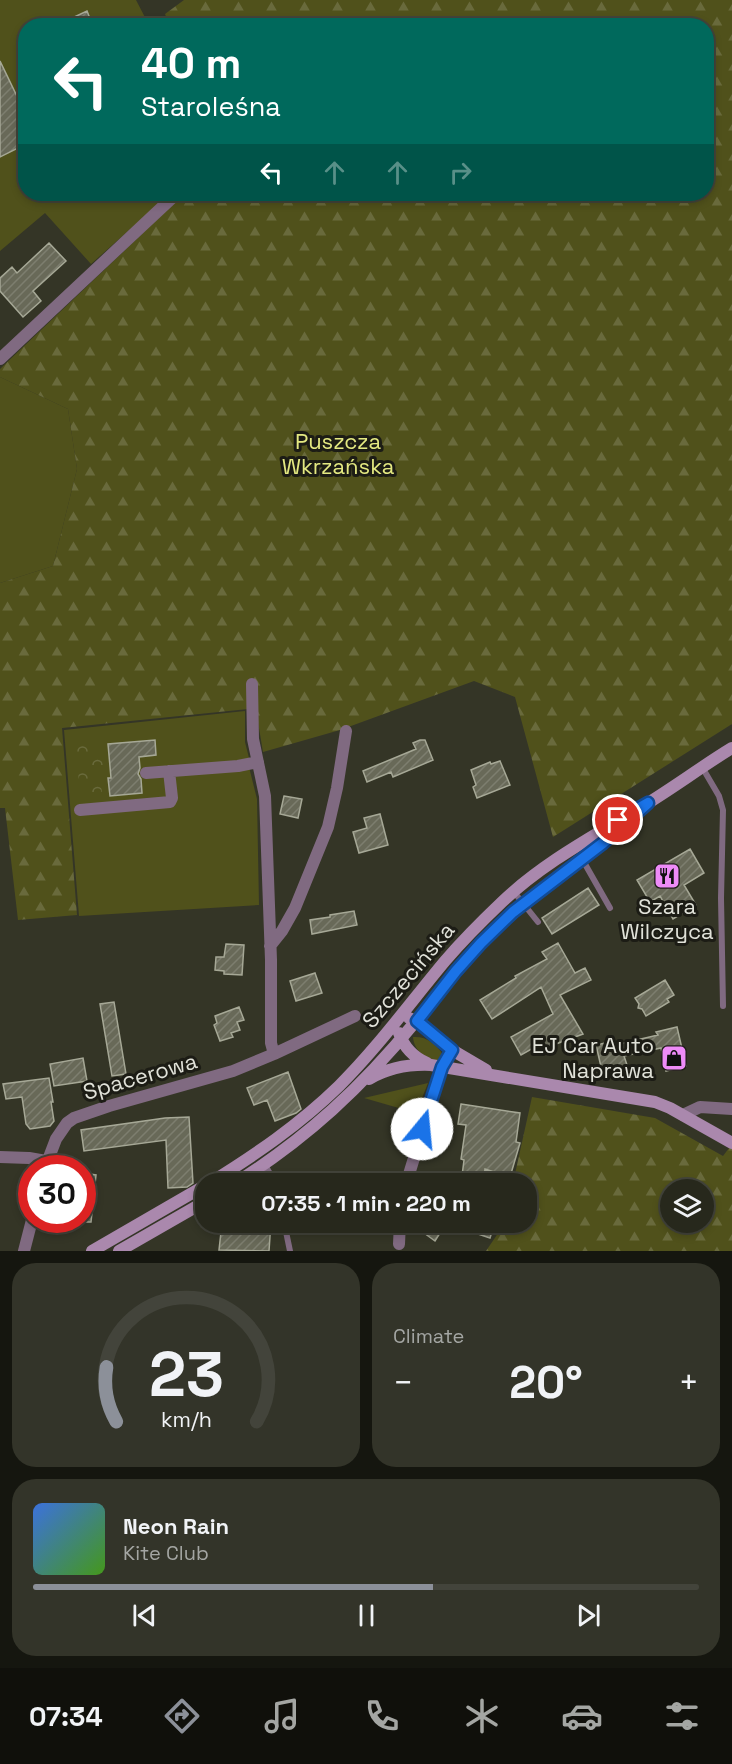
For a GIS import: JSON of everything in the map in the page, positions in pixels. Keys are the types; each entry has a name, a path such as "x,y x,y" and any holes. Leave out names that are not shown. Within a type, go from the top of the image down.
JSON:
{"main road":[{"name":"Szczecińska","path":"224,1173 294,1126 326,1098 398,1021 447,959 514,892 575,846 648,803 732,748"},
{"name":"Szczecińska","path":"251,1173 312,1129 349,1095 417,1021 481,943 523,904 603,843 648,803"},
{"path":"436,1066 412,1054 401,1038 398,1021 410,1018 417,1021 452,1050 495,1075"},
{"path":"349,1095 366,1081 386,1071 415,1064 436,1066 655,1102 732,1143"},
{"name":"Szczecińska","path":"92,1251 194,1192"},
{"path":"119,1251 195,1211"}],"street":[{"path":"0,359 169,201"},
{"path":"252,684 253,739 265,796 271,1043 274,1054"},
{"path":"270,946 295,908 328,827 346,731"},
{"path":"146,773 238,766 258,762"},
{"path":"80,810 170,802 172,798 169,771"},
{"name":"Spacerowa","path":"50,1155 56,1139 67,1123 74,1118 233,1071 355,1016"},
{"path":"409,1173 436,1066 452,1050"},
{"path":"683,1115 700,1107 732,1109"},
{"path":"0,1157 18,1158"},
{"path":"24,1251 29,1233"},
{"path":"399,1244 400,1233"}],"lane":[{"path":"702,767 719,796 723,810 721,898 723,1006"},
{"path":"575,846 610,908"},
{"path":"514,892 538,922"},
{"path":"257,1152 268,1173"},
{"path":"286,1233 290,1251"}],"green space":[{"path":"0,0 136,0 145,18 18,18 18,201 162,201 91,264 45,213 0,251"},
{"name":"Puszcza Wkrzańska","path":"184,0 732,0 732,724 553,837 515,697 474,681 340,730 263,752 258,722 248,709 62,728 77,915 18,920 5,808 0,808 0,583 53,566 77,469 68,409 0,377 0,369 177,201 714,201 714,18 167,18 165,14"},
{"path":"0,377 68,409 77,469 53,566 0,583"},
{"path":"245,711 245,742 249,758 247,759 257,799 259,905 79,916 64,730"},
{"path":"101,743 102,795 80,797 76,745"},
{"path":"413,1037 427,1039 438,1047 443,1055 442,1060 432,1059 419,1051"},
{"path":"428,1083 416,1113 364,1098"},
{"path":"532,1097 655,1118 723,1156 732,1144 732,1251 486,1251 498,1233 537,1233 537,1173 515,1173"}],"building":[{"path":"87,11 90,18 72,18"},
{"path":"0,61 18,98 18,148 0,157"},
{"path":"49,243 66,261 33,291 41,301 23,317 0,291 0,278 12,267 17,273"},
{"path":"155,740 156,755 139,757 138,774 141,779 142,793 110,796 108,744"},
{"path":"425,740 433,760 393,777 391,772 367,782 363,771 416,749 413,743"},
{"path":"500,761 510,785 477,798 471,770 490,762 491,764"},
{"path":"284,796 302,799 298,818 280,814"},
{"path":"380,814 388,845 359,853 353,832 367,828 364,818"},
{"path":"690,849 704,873 684,885 696,905 673,919 660,896 650,902 637,880"},
{"path":"588,888 599,905 552,934 542,918"},
{"path":"354,911 357,925 312,934 310,920"},
{"path":"558,943 575,973 585,968 591,980 560,995 583,1034 545,1048 542,1043 521,1055 511,1037 553,1014 541,987 492,1019 480,1000 516,978 515,976 547,959 542,952"},
{"path":"226,944 244,945 242,975 224,974 224,971 215,970 216,957 224,957"},
{"path":"315,973 322,993 296,1001 290,981"},
{"path":"665,980 674,995 667,999 669,1002 646,1016 642,1009 638,1008 639,1004 635,998"},
{"path":"114,1002 126,1074 112,1076 100,1004"},
{"path":"239,1007 244,1020 237,1022 240,1030 231,1033 233,1037 220,1041 214,1025 217,1023 215,1016"},
{"path":"677,1027 686,1066 666,1071 661,1048 624,1056 627,1065 602,1071 596,1045 610,1042 611,1046 658,1035 656,1032"},
{"path":"83,1058 87,1081 54,1086 50,1064"},
{"path":"288,1072 301,1109 275,1121 267,1100 254,1105 247,1088"},
{"path":"49,1078 54,1121 50,1126 30,1129 26,1124 22,1097 6,1099 3,1084"},
{"path":"461,1104 520,1113 516,1142 520,1143 511,1173 498,1173 485,1169 484,1173 462,1173 464,1160 461,1159 466,1125 458,1124"},
{"path":"189,1117 193,1183 187,1187 168,1188 166,1140 84,1151 81,1130 165,1118"},
{"path":"221,1233 270,1233 269,1251 219,1250"},
{"path":"424,1233 440,1233 435,1241"},
{"path":"475,1233 492,1233 490,1238"}],"place":[{"name":"Szara Wilczyca","path":"667,876"},
{"name":"EJ Car Auto Naprawa","path":"674,1058"}],"route":[{"path":"422,1129 442,1067 452,1050 417,1021 456,971 513,912 603,843 648,803 618,820"}]}
